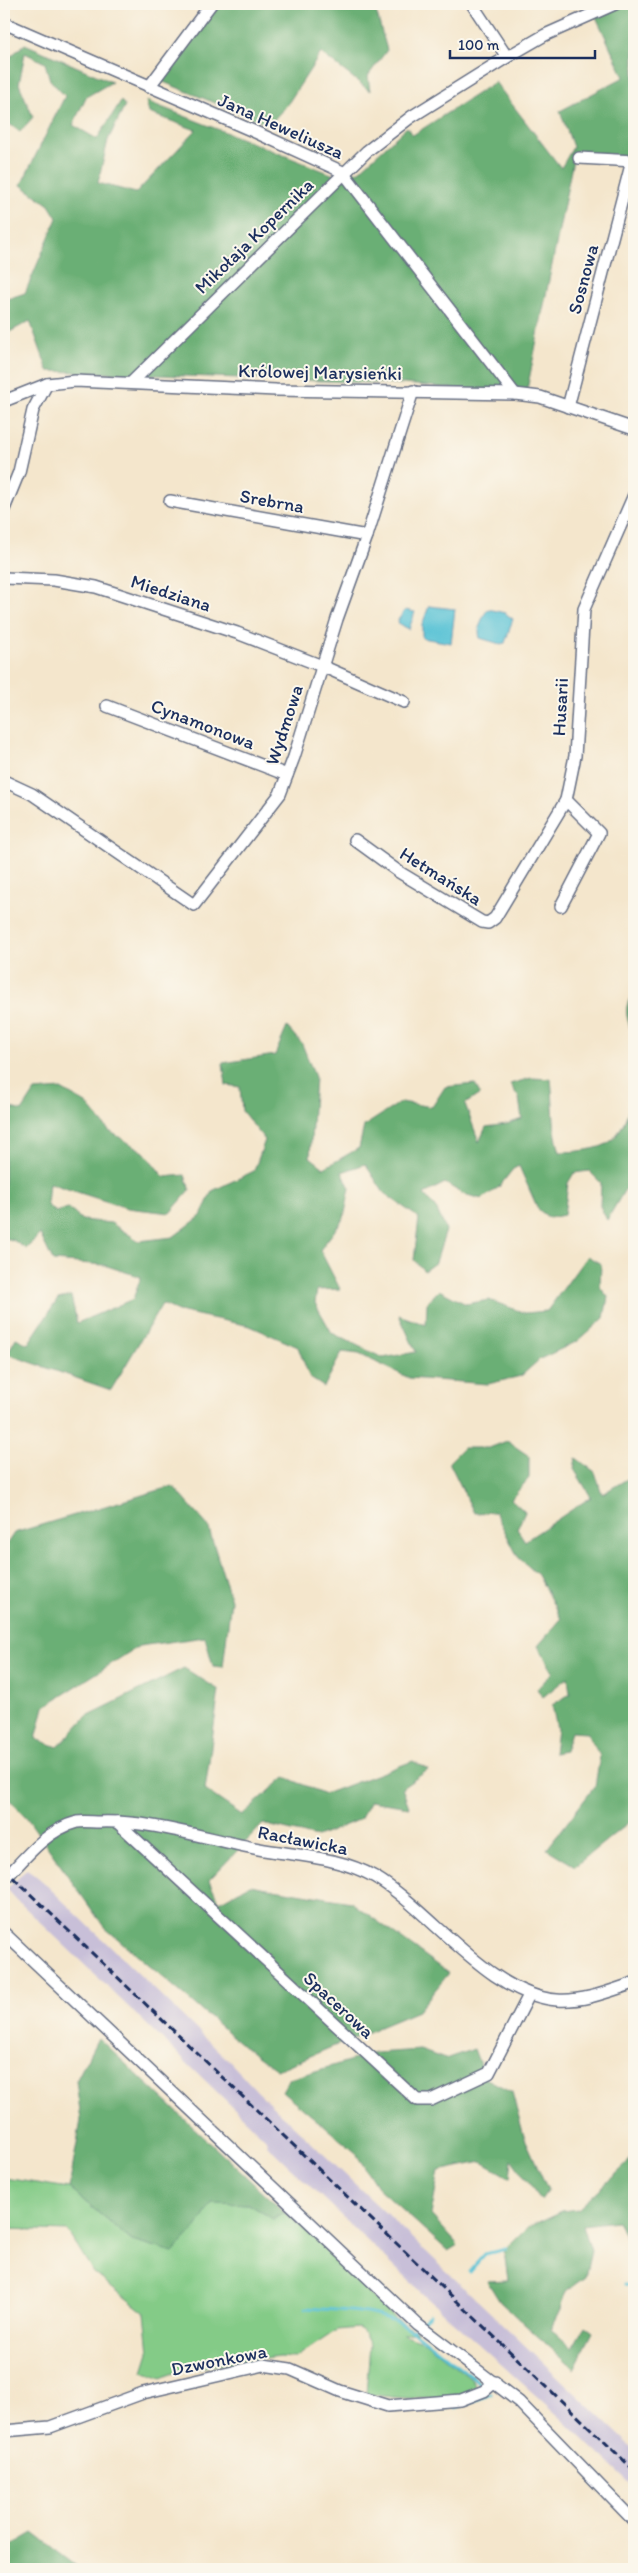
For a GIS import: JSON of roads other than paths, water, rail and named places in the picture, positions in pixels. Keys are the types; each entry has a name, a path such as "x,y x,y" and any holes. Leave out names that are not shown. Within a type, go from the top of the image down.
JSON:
{"street":[{"path":"149,86 211,4"},
{"path":"472,4 507,57"},
{"name":"Mikołaja Kopernika","path":"132,382 343,172 412,117 545,35 615,4"},
{"name":"Jana Heweliusza","path":"4,23 323,161 343,172 515,394"},
{"path":"579,158 633,161"},
{"name":"Sosnowa","path":"568,407 633,161"},
{"name":"Królowej Marysieńki","path":"4,401 47,384 74,381 132,382 276,390 515,394 540,397 634,430"},
{"path":"4,509 19,472 33,410 47,384"},
{"name":"Wydmowa","path":"4,781 32,794 194,905 280,794 294,757 337,618 367,536 413,391"},
{"name":"Husarii","path":"566,800 575,756 584,609 634,496"},
{"name":"Srebrna","path":"170,501 367,536"},
{"name":"Miedziana","path":"4,578 54,580 96,587 237,633 322,666 404,702"},
{"name":"Cynamonowa","path":"107,706 287,775"},
{"path":"561,906 599,833 566,800"},
{"name":"Hetmańska","path":"355,840 399,872 482,922 488,923 495,918 566,800"},
{"name":"Racławicka","path":"4,1880 48,1836 76,1822 142,1823 260,1849 334,1861 362,1870 394,1890 491,1972 529,1995 558,2000 574,1999 634,1983"},
{"name":"Spacerowa","path":"117,1822 417,2100 430,2100 489,2073 529,1995"},
{"path":"4,1933 411,2318 455,2354 495,2382 534,2416 634,2521"},
{"name":"Dzwonkowa","path":"4,2431 50,2427 143,2393 263,2365 290,2369 340,2391 388,2406 456,2401 484,2391 495,2382"}],"water":[{"path":"429,606 455,609 451,643 422,638 422,625"},
{"path":"488,609 505,613 513,619 505,643 500,644 480,638 481,623"},
{"path":"405,610 415,612 409,629 399,624 398,620"}],"waterway":[{"path":"469,2272 485,2254 506,2249"},
{"path":"625,2284 634,2287"},
{"path":"306,2308 360,2312 388,2318 412,2330 414,2329"},
{"path":"422,2321 430,2314"},
{"path":"412,2330 481,2384"},
{"path":"455,2408 491,2394"},
{"path":"420,2409 447,2409"}],"railway":[{"path":"4,1869 634,2470"}]}
